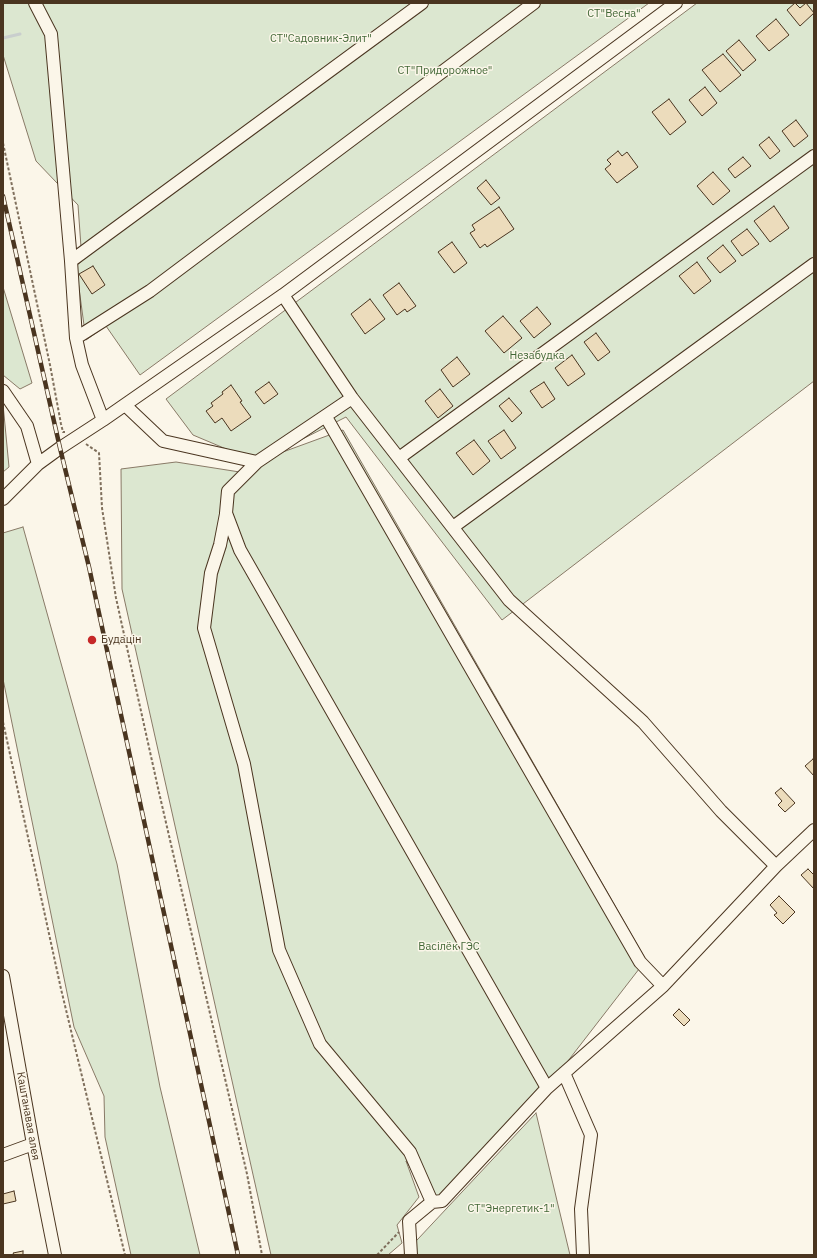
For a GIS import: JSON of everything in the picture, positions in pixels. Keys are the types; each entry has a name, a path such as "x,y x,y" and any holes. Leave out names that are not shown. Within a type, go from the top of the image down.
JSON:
{"street":[{"path":"35,3 51,34 71,261 76,338 82,365 103,420"},
{"path":"71,261 422,3"},
{"path":"76,338 150,291 534,3"},
{"path":"3,499 38,464 283,295 676,3"},
{"path":"399,458 814,156"},
{"path":"454,527 814,264"},
{"path":"283,295 352,398 454,527 509,600 642,722 720,811 776,866"},
{"path":"3,391 27,426 38,464"},
{"path":"352,398 326,417 257,462 228,491 226,513 220,545 211,573 204,628 244,764 279,950 320,1044 410,1152 432,1202"},
{"path":"125,405 164,441 257,462"},
{"path":"326,417 640,962 663,986"},
{"path":"226,513 240,550 547,1088"},
{"path":"411,1255 410,1221 432,1202 442,1200 547,1088 663,986 776,866 814,830"},
{"name":"Каштанавая алея","path":"3,976 6,1010 55,1255"},
{"path":"564,1073 591,1135 581,1209 583,1255"},
{"path":"3,1155 33,1144"}],"path":[{"path":"3,143 63,432 77,437 99,453 102,508 116,598 247,1174 262,1255"},
{"path":"3,722 60,989 125,1255"},
{"path":"377,1255 410,1221"}],"green space":[{"path":"3,3 649,3 140,375 106,326 86,340 76,266 82,261 78,205 36,161 3,55"},
{"path":"697,3 814,3 814,381 502,620 346,417 261,460 343,430 646,960 547,1088 442,1201 432,1202 406,1161 419,1197 397,1225 402,1243 388,1255 271,1255 122,589 121,469 176,462 246,473 257,462 193,435 166,399"},
{"path":"3,287 32,383 20,389 3,375"},
{"path":"3,404 9,467 3,472"},
{"path":"23,527 117,864 160,1087 200,1255 131,1255 105,1137 104,1096 74,1027 3,679 3,533"},
{"name":"СТ\"Энергетик-1\"","path":"536,1113 570,1255 403,1255"}],"building":[{"path":"795,3 800,8 806,3 814,13 800,26 787,10"},
{"path":"776,19 789,35 769,51 756,36"},
{"path":"739,40 756,60 743,71 726,51"},
{"path":"723,54 741,75 720,92 702,70"},
{"path":"705,87 717,103 702,116 689,100"},
{"path":"669,99 686,122 670,135 652,112"},
{"path":"796,120 808,136 794,147 782,131"},
{"path":"769,137 780,151 770,159 759,145"},
{"path":"618,151 622,156 627,152 638,167 617,183 605,169 611,164 607,160"},
{"path":"743,157 751,166 735,178 728,169"},
{"path":"713,172 730,191 713,205 697,186"},
{"path":"486,180 500,198 491,205 477,188"},
{"path":"774,206 789,228 770,242 754,221"},
{"path":"499,207 514,229 487,247 485,244 480,248 470,233 475,230 472,225"},
{"path":"747,229 759,244 742,256 731,241"},
{"path":"452,242 467,263 454,273 438,252"},
{"path":"723,245 736,261 720,273 707,258"},
{"path":"697,262 711,281 694,294 679,276"},
{"path":"93,266 105,285 92,294 79,274"},
{"path":"399,283 416,306 407,312 405,309 397,315 383,295"},
{"path":"370,299 385,319 365,334 351,314"},
{"path":"537,307 551,324 534,338 520,321"},
{"path":"503,316 522,338 504,353 485,331"},
{"path":"596,333 610,352 598,361 584,342"},
{"path":"572,355 585,374 568,386 555,368"},
{"path":"457,357 470,374 453,387 441,370"},
{"path":"269,382 278,394 264,404 255,392"},
{"path":"544,382 555,399 542,408 530,391"},
{"path":"231,385 242,401 240,402 251,417 231,431 222,418 215,423 206,411 213,406 211,403 223,394 222,392"},
{"path":"440,389 453,406 438,418 425,401"},
{"path":"509,398 522,413 512,422 499,406"},
{"path":"504,430 516,448 501,459 488,441"},
{"path":"474,440 490,461 473,475 456,453"},
{"path":"813,759 814,760 814,776 805,766"},
{"path":"781,788 795,803 785,812 778,805 782,801 775,793"},
{"path":"808,869 814,875 814,889 801,875"},
{"path":"779,896 795,912 783,924 774,915 777,913 770,905"},
{"path":"679,1009 690,1020 684,1026 673,1015"},
{"path":"14,1191 16,1201 3,1204 3,1194"},
{"path":"23,1251 23,1255 14,1255 13,1253"}],"waterway":[{"path":"3,38 20,34"}],"railway":[{"path":"3,196 60,448 89,567 238,1255"}],"place":[{"name":"Будацін","path":"92,640"}],"park label":[{"name":"СТ\"Весна\"","path":"614,14"},
{"name":"СТ\"Садовник-Элит\"","path":"321,39"},
{"name":"СТ\"Придорожное\"","path":"445,71"},
{"name":"Незабудка","path":"537,356"},
{"name":"Васілёк ГЭС","path":"449,947"}]}
